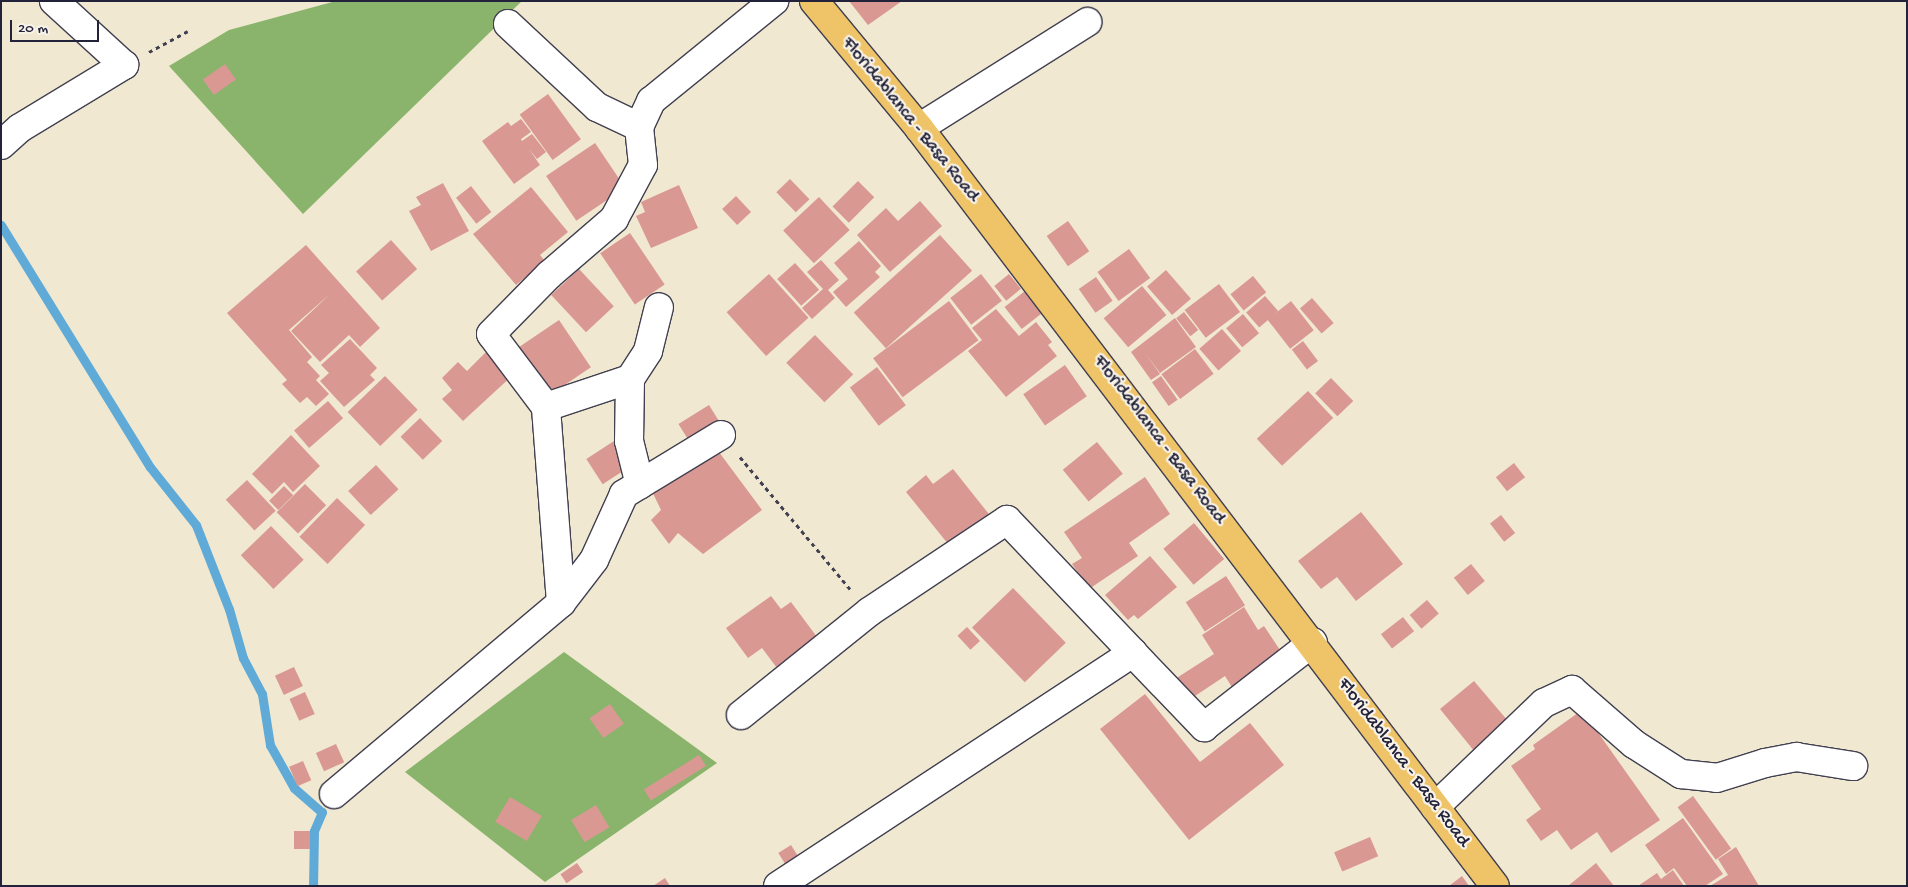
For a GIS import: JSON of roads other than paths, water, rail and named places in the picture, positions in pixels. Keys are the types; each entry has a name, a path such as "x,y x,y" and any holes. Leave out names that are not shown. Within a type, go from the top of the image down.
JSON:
{"main road":[{"name":"Floridablanca - Basa Road","path":"814,1 919,128 1313,642 1495,886"}],"street":[{"path":"1,145 20,128 124,64 54,1"},
{"path":"561,603 546,407 491,334 549,275 614,219 644,165 639,127 652,101 774,1"},
{"path":"919,128 1087,22"},
{"path":"508,24 598,107 639,127"},
{"path":"640,485 628,441 630,379 648,351 659,307"},
{"path":"546,407 630,379"},
{"path":"334,794 561,603 594,560 624,494 721,435"},
{"path":"741,715 869,612 1007,520 1204,727 1313,642"},
{"path":"778,886 1133,653"},
{"path":"1435,807 1544,703 1572,690 1634,744 1681,774 1717,778 1765,763 1796,757 1853,766"}],"waterway":[{"path":"1,225 150,467 196,525 229,609 243,658 262,694 270,745 294,788 322,812 314,831 313,886"}]}
